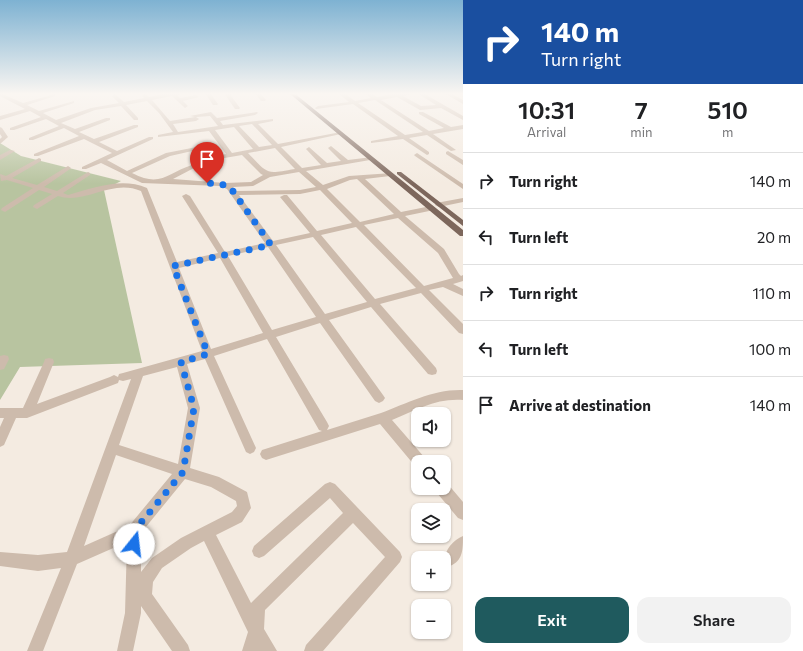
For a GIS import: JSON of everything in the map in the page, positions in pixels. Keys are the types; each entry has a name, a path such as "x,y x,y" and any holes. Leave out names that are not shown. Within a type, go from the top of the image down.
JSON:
{"main road":[{"path":"327,123 390,174 463,224"},
{"path":"336,123 435,206 463,234"}],"street":[{"path":"12,129 28,123"},
{"path":"60,123 117,153"},
{"path":"76,131 96,123"},
{"path":"169,123 177,134"},
{"path":"201,123 231,156"},
{"path":"219,123 223,127"},
{"path":"127,173 201,139 208,130 252,123"},
{"path":"254,123 300,170 322,188 463,330"},
{"path":"384,123 427,153"},
{"path":"414,123 429,133 463,163"},
{"path":"440,123 450,129"},
{"path":"31,139 65,126"},
{"path":"95,141 136,126"},
{"path":"236,126 258,150"},
{"path":"373,142 463,127"},
{"path":"0,129 5,137 0,142"},
{"path":"164,181 195,165 216,159 339,133"},
{"path":"160,136 177,134 201,139 216,159"},
{"path":"0,183 4,177 37,157 85,136"},
{"path":"37,207 57,194 101,160 151,138"},
{"path":"331,148 346,162"},
{"path":"309,149 326,166"},
{"path":"0,158 12,151"},
{"path":"244,153 263,173 268,175 276,175 370,158"},
{"path":"417,155 463,187"},
{"path":"101,160 142,181 253,184 268,175"},
{"path":"5,210 68,168"},
{"path":"234,193 300,192 322,188 340,180 390,174"},
{"path":"4,177 57,194 72,197 110,186 135,186 142,188 149,202 208,354 250,448"},
{"path":"359,177 399,215 447,257 453,271 461,279"},
{"path":"226,184 234,193 379,398"},
{"path":"186,196 223,255 323,426"},
{"path":"284,197 432,371"},
{"path":"173,266 271,245 463,200"},
{"path":"0,413 27,413 118,378 181,362 322,318 461,279"},
{"path":"444,283 463,293"},
{"path":"27,413 49,362"},
{"path":"0,559 38,563 72,559 134,531 183,472 194,408 181,362"},
{"path":"35,651 72,559 139,373"},
{"path":"266,454 383,418 440,396 455,394 463,395"},
{"path":"0,441 12,413"},
{"path":"383,418 414,455"},
{"path":"111,448 214,482 242,497 244,508 237,517 186,543 157,563 145,579 144,597"},
{"path":"259,551 330,489 395,558 312,651"},
{"path":"448,495 463,513"},
{"path":"250,651 256,630 257,608 353,513"},
{"path":"125,651 133,613 134,531"},
{"path":"207,532 256,630 269,651"},
{"path":"451,558 463,543"},
{"path":"133,580 182,651"}],"green space":[{"path":"0,143 21,156 121,181 104,190 142,363 20,367 0,400"}],"route":[{"path":"134,544 134,531 183,472 194,408 181,362 208,354 173,266 271,245 230,187 226,184 207,183"}]}
